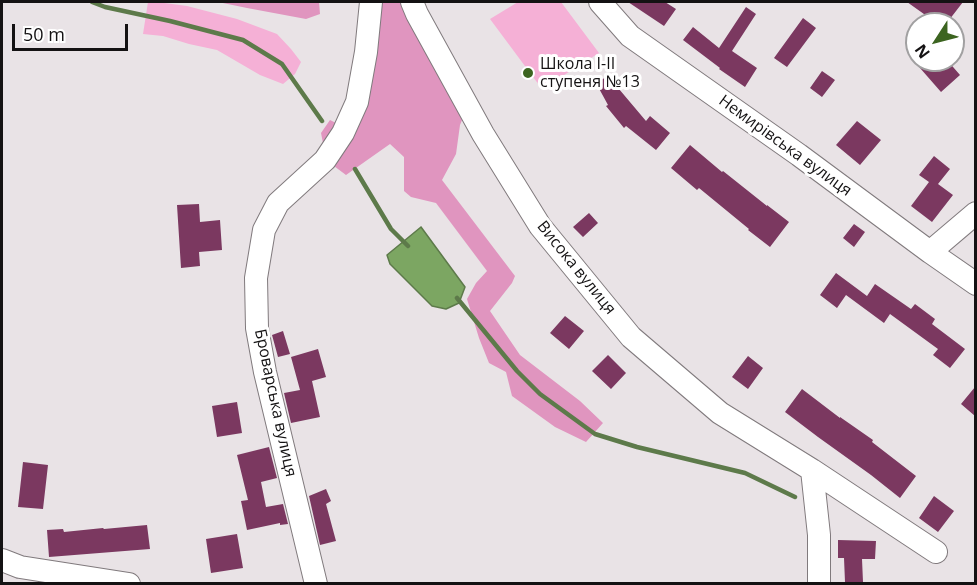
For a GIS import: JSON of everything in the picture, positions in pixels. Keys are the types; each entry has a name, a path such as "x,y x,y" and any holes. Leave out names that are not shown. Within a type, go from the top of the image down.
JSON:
{"street":[{"name":"Броварська вулиця","path":"316,584 265,372 258,328 256,278 264,230 278,203 325,160 343,133 357,102 366,52 371,2"},
{"name":"Висока вулиця","path":"412,2 483,134 540,226 631,337 720,413 812,470 936,552"},
{"name":"Немирівська вулиця","path":"611,6 630,36 799,155 975,284"},
{"path":"930,252 975,213"},
{"path":"812,470 819,535 819,584"},
{"path":"8,567 129,584"}],"shaded area":[{"path":"148,2 187,6 237,19 277,34 301,62 295,74 283,84 260,75 217,50 163,36 143,34"},
{"path":"218,2 319,2 320,14 306,19"},
{"path":"378,2 405,2 466,110 460,125 456,154 442,180 515,276 490,311 520,355 580,401 603,423 586,442 555,427 512,396 506,372 489,363 467,299 476,283 487,271 436,203 411,197 404,191 404,157 390,144 346,175 334,166 324,148 321,133 330,120 352,131"},
{"path":"518,2 561,2 599,53 542,89 490,19"},
{"path":"421,227 465,287 459,303 446,309 432,306 390,264 387,255"}],"building":[{"path":"628,2 665,2 676,9 664,26"},
{"path":"907,2 963,2 955,12 921,12"},
{"path":"746,7 756,14 732,51 757,68 745,87 683,40 693,27 719,48"},
{"path":"803,18 816,28 787,67 774,58"},
{"path":"822,71 835,80 822,97 810,88"},
{"path":"924,72 957,72 960,75 941,92"},
{"path":"608,76 646,121 650,116 670,133 656,150 626,126 624,128 606,106 608,105 596,83"},
{"path":"857,121 881,140 860,165 836,145"},
{"path":"690,145 789,222 770,247 699,188 697,190 671,168"},
{"path":"934,156 950,169 938,184 953,195 932,222 911,206 929,182 919,175"},
{"path":"199,204 200,222 220,220 222,250 199,252 200,266 181,268 177,205"},
{"path":"589,213 598,223 583,237 573,227"},
{"path":"854,224 865,232 854,247 843,238"},
{"path":"836,273 867,296 875,284 911,309 915,304 935,319 932,324 965,349 950,368 933,355 938,349 890,314 884,323 846,295 837,308 820,295"},
{"path":"565,316 584,331 569,349 550,333"},
{"path":"283,331 290,354 278,357 272,335"},
{"path":"318,349 326,377 312,381 320,417 291,423 284,393 300,390 291,357"},
{"path":"608,355 626,373 611,389 592,371"},
{"path":"748,356 763,368 748,389 732,377"},
{"path":"975,387 975,416 961,404"},
{"path":"802,389 873,440 872,442 916,476 900,498 785,412"},
{"path":"237,402 242,433 217,437 212,406"},
{"path":"269,447 277,478 261,482 266,507 283,504 288,524 280,525 280,523 247,530 241,501 248,500 237,455"},
{"path":"23,462 48,465 43,509 18,507"},
{"path":"326,489 331,501 326,504 336,541 320,545 309,496"},
{"path":"934,496 954,511 938,532 919,518"},
{"path":"147,525 150,549 49,557 47,530 63,529 64,532"},
{"path":"237,534 243,568 211,573 206,539"},
{"path":"838,540 876,541 875,559 862,559 863,582 845,582 844,558 838,558"}],"waterway":[{"path":"92,2 243,40 282,64 322,121"},
{"path":"355,169 391,229 408,246"},
{"path":"457,298 517,371 540,394 595,434 637,447 745,473 795,497"}],"place":[{"name":"Школа I-II ступеня №13","path":"528,73"}]}
